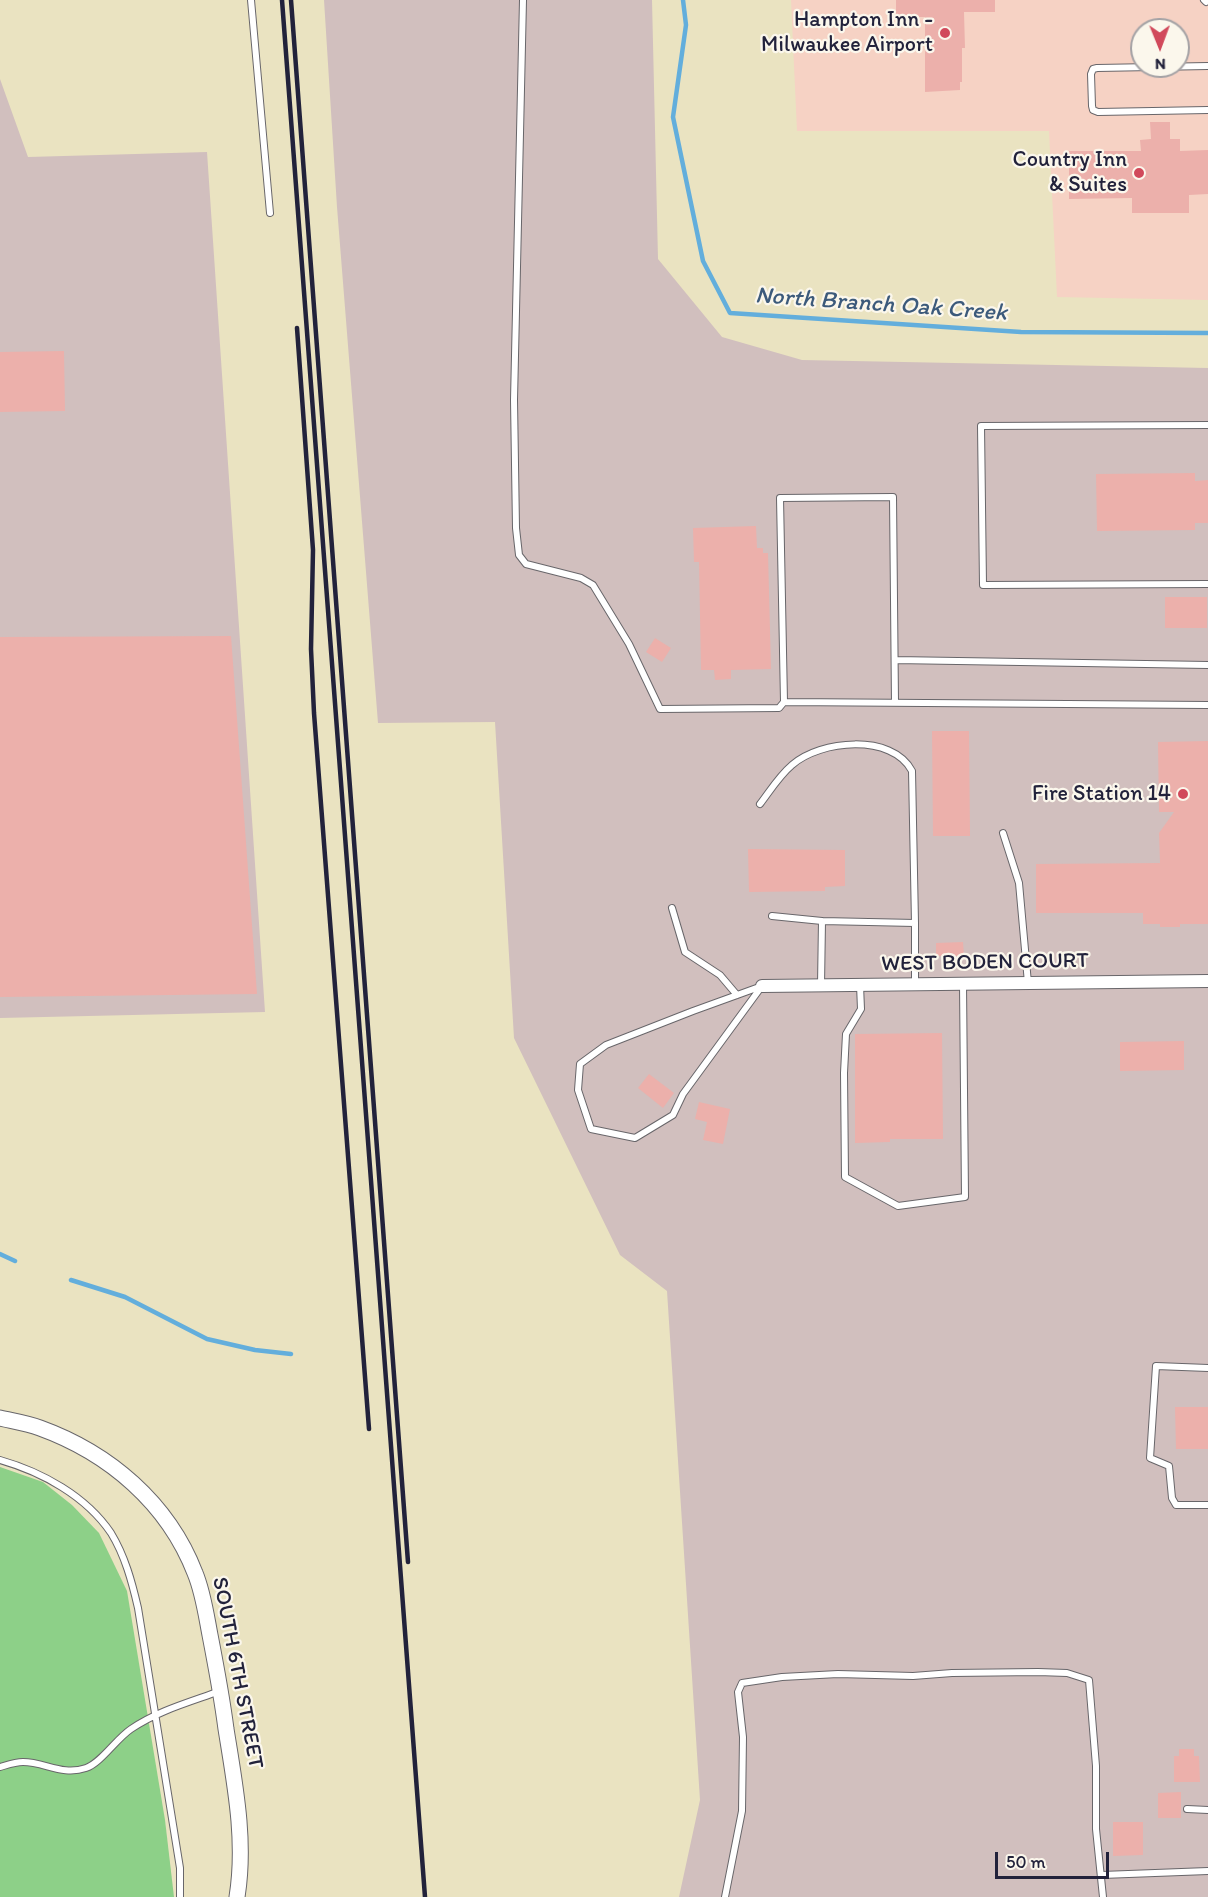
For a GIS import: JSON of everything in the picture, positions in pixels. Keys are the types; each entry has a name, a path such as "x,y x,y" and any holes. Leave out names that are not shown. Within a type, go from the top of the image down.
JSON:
{"street":[{"name":"WEST BODEN COURT","path":"762,986 1208,981"},
{"name":"SOUTH 6TH STREET","path":"0,1418 38,1427 72,1441 104,1459 135,1484 159,1510 182,1544 195,1573 204,1603 220,1691 241,1828 237,1897"}],"lane":[{"path":"251,0 270,213"},
{"path":"523,0 514,400 516,528 519,555 526,564 581,578 593,585 629,644 660,710 779,708 784,702 780,498 892,497 895,703"},
{"path":"1208,66 1097,68 1093,69 1091,74 1093,110 1208,110"},
{"path":"1208,425 981,426 983,585 1208,584"},
{"path":"895,660 1208,665"},
{"path":"784,702 1208,705"},
{"path":"760,804 793,764 832,746 859,744 876,746 893,753 908,764 912,771 915,984"},
{"path":"1003,832 1019,883 1028,983"},
{"path":"672,908 685,951 720,975 737,995"},
{"path":"772,916 822,921 915,923"},
{"path":"821,986 822,921"},
{"path":"860,985 861,1009 846,1034 845,1178 898,1206 965,1197 963,984"},
{"path":"762,986 683,1094 673,1115 635,1138 591,1129 578,1090 580,1064 606,1045 762,986"},
{"path":"1208,1368 1156,1366 1150,1458 1169,1466 1172,1498 1176,1505 1208,1505"},
{"path":"0,1460 24,1467 48,1478 72,1494 95,1515 110,1533 132,1581 180,1868 180,1897"},
{"path":"725,1897 742,1810 743,1737 738,1692 742,1683 782,1677 1038,1672 1067,1672 1089,1680 1096,1766 1096,1829 1103,1897"},
{"path":"0,1767 21,1762 54,1770 87,1768 131,1729 155,1716 220,1691"},
{"path":"1187,1809 1208,1810"},
{"path":"1102,1875 1208,1871"}],"shaded area":[{"path":"324,0 652,0 658,259 722,337 802,360 1208,368 1208,1897 679,1897 700,1800 667,1291 620,1255 514,1038 495,722 378,723 337,207"},
{"path":"791,0 1208,0 1208,300 1057,297 1049,131 797,131"},
{"path":"0,79 28,157 207,152 265,1012 0,1018"}],"green space":[{"path":"0,1467 43,1482 72,1505 99,1533 127,1591 165,1820 174,1897 0,1897"}],"building":[{"name":"Hampton Inn - Milwaukee Airport","path":"896,0 995,0 995,12 964,12 965,48 962,48 960,90 925,92 925,17 896,17"},
{"name":"Country Inn & Suites","path":"1150,122 1170,122 1170,139 1180,139 1180,151 1208,150 1208,194 1189,195 1189,213 1132,213 1132,198 1069,199 1069,151 1141,151 1140,140 1151,139"},
{"path":"64,351 65,411 0,412 0,352"},
{"path":"1195,473 1195,481 1208,480 1208,523 1195,523 1195,530 1097,531 1096,474"},
{"path":"756,526 757,548 763,548 763,553 768,553 771,669 731,670 731,679 715,680 714,670 701,670 699,562 694,562 693,528"},
{"path":"1165,597 1207,597 1207,628 1165,628"},
{"path":"231,636 257,994 0,997 0,637"},
{"path":"655,638 671,648 662,662 646,652"},
{"path":"932,731 969,731 970,836 933,836"},
{"path":"1208,741 1208,924 1160,927 1160,924 1143,924 1143,913 1036,913 1036,864 1160,863 1159,833 1174,812 1159,812 1158,742"},
{"path":"748,849 845,850 845,886 825,887 825,891 749,892"},
{"path":"963,942 964,956 936,956 936,943"},
{"path":"942,1033 943,1139 890,1139 890,1142 855,1143 855,1034"},
{"path":"1184,1041 1184,1070 1120,1071 1120,1042"},
{"path":"649,1074 674,1093 663,1108 638,1088"},
{"path":"699,1102 730,1109 723,1144 703,1140 707,1122 695,1119"},
{"path":"1175,1407 1208,1407 1208,1449 1176,1449"},
{"path":"1179,1749 1194,1749 1194,1756 1199,1756 1200,1782 1174,1782 1174,1756 1179,1756"},
{"path":"1181,1792 1181,1818 1158,1818 1158,1793"},
{"path":"1113,1822 1143,1822 1143,1855 1113,1856"}],"waterway":[{"name":"North Branch Oak Creek","path":"683,0 686,25 673,117 703,261 730,313 1021,332 1208,333"},
{"path":"0,1254 15,1261"},
{"path":"71,1280 125,1297 207,1339 255,1350 291,1354"}],"railway":[{"path":"282,0 425,1897"},
{"path":"291,0 408,1562"},
{"path":"297,328 313,550 311,649 314,713 369,1429"}],"place":[{"name":"Hampton Inn - Milwaukee Airport","path":"945,33"},
{"name":"Country Inn & Suites","path":"1139,173"},
{"name":"Fire Station 14","path":"1183,794"}]}
